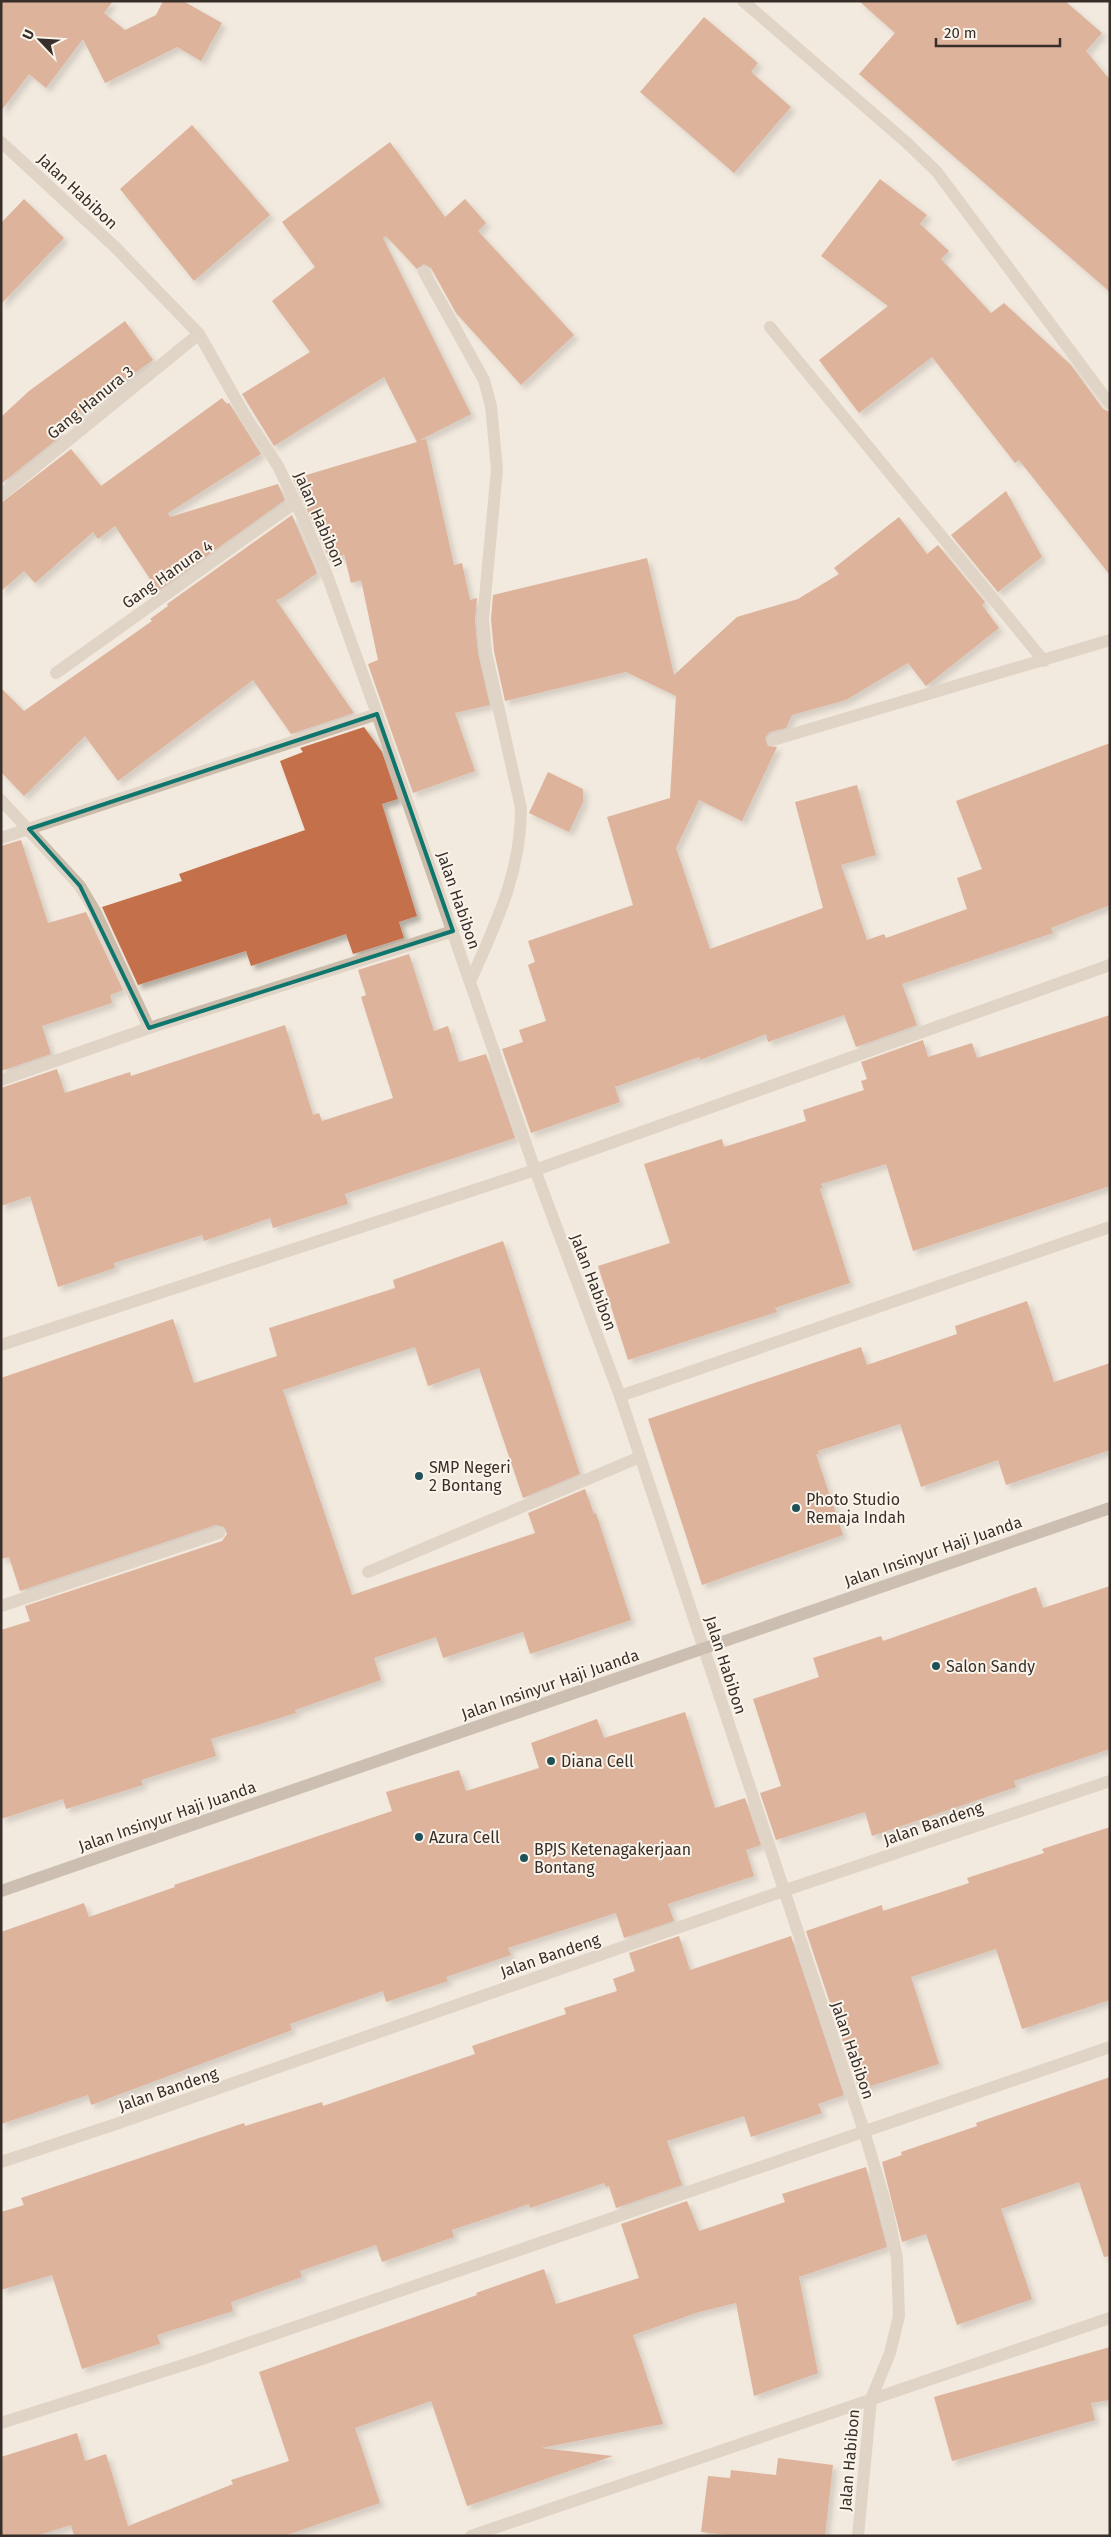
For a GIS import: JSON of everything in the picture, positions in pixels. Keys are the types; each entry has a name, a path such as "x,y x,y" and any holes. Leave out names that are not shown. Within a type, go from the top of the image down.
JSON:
{"street":[{"path":"744,1 906,142 937,172 1110,404"},
{"name":"Jalan Habibon","path":"1,142 114,247 199,334 278,466 296,502 327,575 377,714 534,1170 620,1396 782,1891 864,2131 887,2209 897,2258 899,2316 890,2353 871,2399 858,2536"},
{"path":"424,272 484,380 491,406 497,469 483,619 486,652 521,808 521,834 517,865 506,901 470,982"},
{"path":"770,327 1044,661"},
{"name":"Gang Hanura 3","path":"1,495 199,334"},
{"name":"Gang Hanura 4","path":"56,673 296,502"},
{"path":"774,740 1110,640"},
{"path":"1,838 377,714"},
{"path":"1,800 80,886 95,911 149,1028"},
{"path":"1,1080 149,1028 453,931"},
{"path":"1,1345 534,1170 1110,965"},
{"path":"620,1396 1110,1227"},
{"path":"368,1572 640,1457"},
{"name":"Jalan Insinyur Haji Juanda","path":"1,1891 1110,1508"},
{"path":"1,1606 219,1532"},
{"name":"Jalan Bandeng","path":"1,2162 113,2126 782,1891 1110,1781"},
{"path":"1,2423 202,2359 1110,2047"},
{"path":"471,2536 1110,2318"}],"highlighted area":[{"path":"377,714 453,931 149,1028 80,886 29,829"}],"building":[{"path":"1,1 113,1 104,13 125,30 156,15 163,1 183,1 222,23 201,61 177,47 105,83 83,39 46,88 29,74 1,111"},
{"path":"859,1 1065,1 1102,33 1086,51 1110,80 1110,292 859,74 895,33"},
{"path":"704,17 758,63 751,72 791,107 734,173 640,92"},
{"path":"192,125 270,215 194,281 120,189"},
{"path":"390,142 445,217 465,199 486,223 478,231 574,335 521,385 456,313 431,268 424,264 417,269 386,236 383,238 471,414 420,440 426,439 454,565 462,563 470,600 477,598 475,620 478,653 490,705 455,713 475,771 413,793 368,664 378,660 361,580 351,583 344,554 331,563 293,479 417,442 384,377 274,446 242,394 310,352 272,301 315,267 282,222"},
{"path":"880,179 927,215 920,224 949,251 941,259 991,313 1004,303 1071,365 1103,409 1110,412 1110,575 1019,460 1015,463 932,357 859,413 819,360 888,306 821,256"},
{"path":"24,199 64,238 1,304 1,223"},
{"path":"125,321 153,360 56,430 61,436 1,484 1,417 29,391"},
{"path":"222,398 227,404 229,403 261,454 168,513 170,517 278,484 285,500 158,591 115,526 98,539 93,532 35,583 24,571 1,591 1,503 71,449 101,486"},
{"path":"1006,491 1042,557 998,592 951,535"},
{"path":"292,515 317,573 282,598 276,600 354,713 291,734 253,680 118,781 85,736 24,796 1,772 1,688 24,711 152,621 150,619 168,606 167,604"},
{"path":"899,517 927,554 938,545 985,602 982,605 999,628 926,686 908,663 846,700 792,715 786,728 770,732 765,738 768,746 777,747 742,821 699,800 676,848 710,949 823,908 795,802 857,785 876,855 841,865 867,940 884,934 886,938 967,909 957,878 982,869 956,801 1110,743 1110,905 1051,928 1053,933 902,984 917,1025 856,1047 844,1015 768,1042 766,1034 700,1060 699,1057 615,1087 620,1102 531,1133 502,1049 523,1042 519,1030 546,1021 528,965 535,962 528,941 633,905 607,817 670,798 676,696 626,672 505,701 494,651 491,619 493,595 647,558 674,675 737,617 798,599 839,574 834,568"},
{"path":"364,727 382,752 398,799 382,804 417,916 399,922 404,938 353,954 346,934 251,966 246,951 138,985 102,907 182,881 179,874 305,830 280,761 303,752 300,748"},
{"path":"548,772 583,789 583,802 569,832 529,813"},
{"path":"21,840 48,923 86,912 123,990 110,995 112,1003 42,1026 51,1054 1,1071 1,846"},
{"path":"409,954 434,1031 448,1026 459,1062 486,1054 515,1138 345,1194 348,1204 273,1228 270,1218 204,1241 202,1235 114,1263 115,1268 58,1287 30,1196 1,1206 1,1088 57,1069 65,1093 130,1072 131,1076 285,1025 313,1115 319,1113 322,1121 393,1098 361,997 366,995 358,970"},
{"path":"1110,1015 1110,1186 913,1251 886,1164 821,1184 823,1188 820,1189 850,1283 775,1308 777,1312 628,1360 598,1266 670,1243 644,1164 722,1139 724,1147 806,1121 803,1110 864,1090 861,1081 867,1079 861,1062 923,1040 928,1057 972,1043 977,1058"},
{"path":"503,1241 580,1474 523,1498 479,1368 428,1386 415,1347 283,1390 352,1595 535,1533 528,1513 585,1489 594,1514 596,1513 631,1620 530,1654 523,1632 443,1658 436,1637 374,1658 381,1680 295,1710 296,1713 211,1739 216,1756 141,1780 143,1785 66,1809 63,1799 1,1819 1,1630 30,1621 25,1606 222,1541 227,1534 224,1527 216,1525 20,1591 9,1557 1,1559 1,1378 173,1319 194,1383 277,1356 269,1328 395,1288 393,1280"},
{"path":"1027,1301 1054,1382 1110,1363 1110,1450 1006,1485 998,1460 921,1487 900,1424 818,1451 819,1454 816,1454 843,1535 702,1585 648,1419 861,1347 867,1365 957,1334 955,1326"},
{"path":"1110,1586 1110,1749 1014,1781 1016,1787 872,1836 865,1812 776,1840 760,1793 781,1786 753,1699 819,1677 813,1658 881,1636 883,1641 1036,1587 1043,1608"},
{"path":"685,1712 715,1808 745,1798 761,1845 746,1850 754,1876 668,1904 674,1921 624,1938 616,1913 508,1948 511,1955 446,1977 448,1981 386,2002 383,1991 290,2024 292,2030 91,2105 88,2095 1,2124 1,1932 84,1903 89,1917 175,1887 174,1885 392,1811 386,1792 459,1770 466,1791 539,1768 531,1743 597,1719 604,1738"},
{"path":"1110,1827 1110,2000 1022,2029 996,1949 911,1977 939,2064 859,2090 806,1931 882,1905 883,1911 969,1883 967,1878 1044,1853 1042,1849"},
{"path":"679,1936 690,1970 791,1936 844,2095 818,2104 822,2113 751,2137 744,2116 667,2141 682,2185 616,2208 609,2186 606,2187 604,2183 530,2208 529,2204 452,2230 454,2237 382,2262 376,2245 300,2271 302,2277 231,2302 233,2311 157,2335 160,2344 82,2369 52,2275 1,2290 1,2212 24,2205 21,2198 244,2123 245,2126 322,2102 323,2106 475,2054 472,2046 566,2014 564,2008 617,1991 613,1979 635,1971 629,1953"},
{"path":"1110,2077 1110,2256 1104,2257 1079,2182 1001,2209 1032,2299 957,2325 926,2234 902,2242 882,2162 902,2155 901,2152 977,2126 976,2123"},
{"path":"866,2167 887,2247 799,2277 818,2373 754,2396 736,2303 699,2312 633,2335 663,2424 541,2448 613,2456 467,2506 431,2401 355,2428 380,2503 284,2536 74,2536 71,2525 36,2536 1,2536 1,2457 77,2433 85,2461 106,2454 128,2526 233,2484 231,2480 289,2461 259,2372 477,2295 476,2293 544,2269 556,2304 639,2278 621,2224 687,2201 699,2231 785,2202 782,2194"},
{"path":"1110,2347 1110,2400 1091,2403 1095,2420 952,2461 934,2397"},
{"path":"778,2458 833,2465 825,2536 738,2536 701,2532 708,2476 730,2478 731,2470 776,2475"}],"place":[{"name":"SMP Negeri 2 Bontang","path":"419,1476"},
{"name":"Photo Studio Remaja Indah","path":"796,1508"},
{"name":"Salon Sandy","path":"936,1666"},
{"name":"Diana Cell","path":"551,1761"},
{"name":"Azura Cell","path":"419,1837"},
{"name":"BPJS Ketenagakerjaan Bontang","path":"524,1858"}]}
